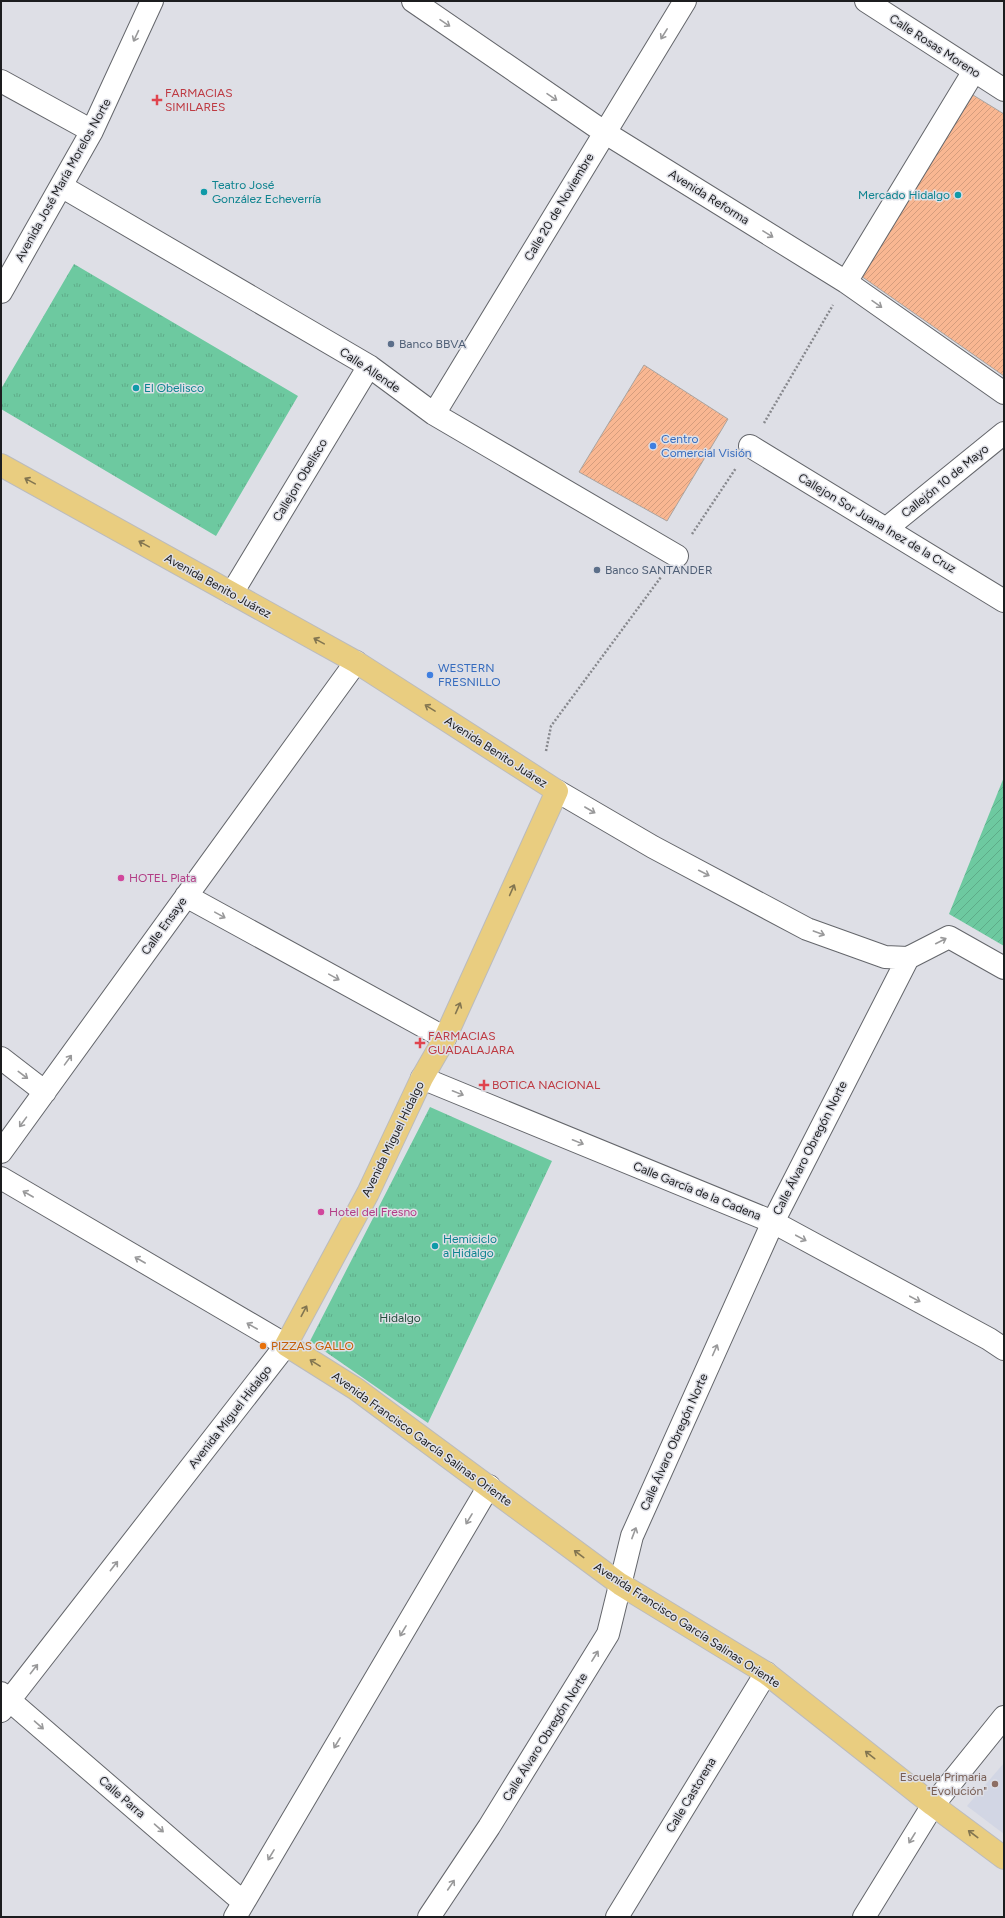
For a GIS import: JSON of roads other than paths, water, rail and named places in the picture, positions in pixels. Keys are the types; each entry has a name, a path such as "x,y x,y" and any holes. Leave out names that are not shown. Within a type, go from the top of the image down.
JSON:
{"main road":[{"name":"Avenida Benito Juárez","path":"1,465 356,662 557,791"},
{"name":"Avenida Miguel Hidalgo","path":"286,1345 368,1193 422,1078 445,1038 557,791"},
{"name":"Avenida Francisco García Salinas Oriente","path":"286,1345 356,1389 620,1584 766,1673 933,1805 1004,1858"}],"street":[{"name":"Avenida José María Morelos Norte","path":"1,292 92,131 152,1"},
{"name":"Avenida Reforma","path":"413,1 604,132 846,282 1004,393"},
{"name":"Calle 20 de Noviembre","path":"434,414 685,1"},
{"name":"Calle Rosas Moreno","path":"866,1 1004,90"},
{"path":"846,282 974,70"},
{"path":"1,81 92,131"},
{"name":"Calle Allende","path":"61,186 369,366 434,414 677,556"},
{"name":"Callejon Obelisco","path":"232,593 369,366"},
{"name":"Callejón 10 de Mayo","path":"887,528 1004,433"},
{"name":"Callejon Sor Juana Inez de la Cruz","path":"750,446 887,528 1004,601"},
{"name":"Calle Ensaye","path":"1,1152 356,662"},
{"name":"Avenida Benito Juárez","path":"557,791 653,847 807,929 885,957 908,958 949,937 1004,968"},
{"path":"186,896 445,1038"},
{"name":"Calle Álvaro Obregón Norte","path":"429,1917 489,1827 608,1634 632,1536 773,1222 908,958"},
{"path":"1,1058 45,1092"},
{"name":"Calle García de la Cadena","path":"422,1078 773,1222 989,1339 1004,1349"},
{"path":"1,1178 286,1345"},
{"name":"Avenida Miguel Hidalgo","path":"4,1701 286,1345"},
{"path":"239,1909 489,1486"},
{"name":"Calle Castorena","path":"617,1917 766,1673"},
{"name":"Calle Parra","path":"4,1701 239,1909"},
{"path":"864,1917 933,1805 1004,1717"}],"place":[{"name":"FARMACIAS SIMILARES","path":"157,100"},
{"name":"Teatro José González Echeverría","path":"204,192"},
{"name":"Mercado Hidalgo","path":"958,195"},
{"name":"Banco BBVA","path":"391,344"},
{"name":"El Obelisco","path":"136,388"},
{"name":"Centro Comercial Visión","path":"653,446"},
{"name":"Banco SANTANDER","path":"597,570"},
{"name":"WESTERN FRESNILLO","path":"430,675"},
{"name":"HOTEL Plata","path":"121,878"},
{"name":"FARMACIAS GUADALAJARA","path":"420,1043"},
{"name":"BOTICA NACIONAL","path":"484,1085"},
{"name":"Hotel del Fresno","path":"321,1212"},
{"name":"Hemiciclo a Hidalgo","path":"435,1246"},
{"name":"PIZZAS GALLO","path":"263,1346"},
{"name":"Escuela Primaria \"Evolución\"","path":"995,1784"}],"park label":[{"name":"Hidalgo","path":"400,1318"}]}
